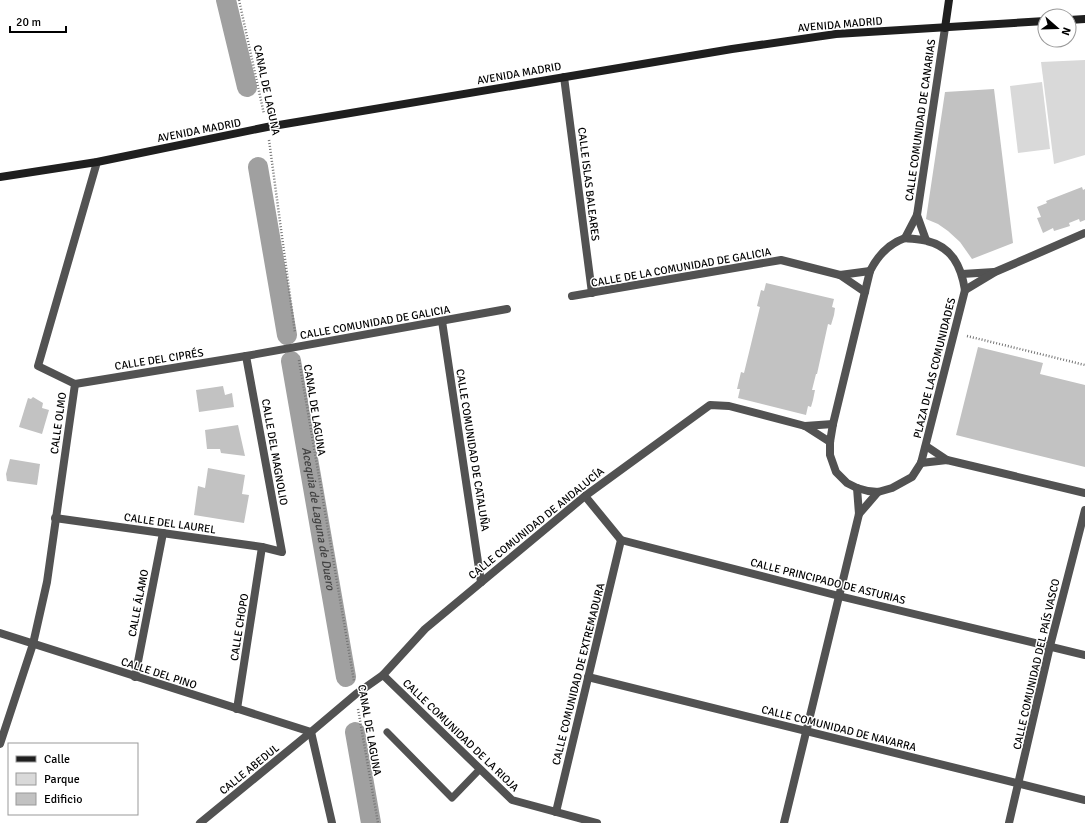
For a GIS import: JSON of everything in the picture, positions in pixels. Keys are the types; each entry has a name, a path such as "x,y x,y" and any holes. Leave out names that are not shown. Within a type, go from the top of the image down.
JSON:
{"main road":[{"path":"945,28 949,0"},
{"name":"AVENIDA MADRID","path":"0,177 97,162 267,127 732,48 836,34 1037,22"}],"street":[{"name":"CALLE COMUNIDAD DE CANARIAS","path":"905,238 917,215 945,28"},
{"name":"CALLE ISLAS BALEARES","path":"564,77 592,293"},
{"name":"CALLE OLMO","path":"0,744 33,644 47,582 74,384 38,366 97,162"},
{"name":"CALLE COMUNIDAD DE CANARIAS","path":"917,215 926,240"},
{"path":"965,290 995,272 1085,233"},
{"name":"PLAZA DE LAS COMUNIDADES","path":"878,492 892,488 912,476 921,463 965,290 962,274 956,261 947,251 926,240 905,238"},
{"path":"878,492 868,492 857,488 847,483 836,472 830,455 830,442 832,424 870,271 875,261 885,249 896,241 905,238"},
{"name":"CALLE DE LA COMUNIDAD DE GALICIA","path":"572,296 781,260 840,275 864,292"},
{"name":"CALLE DE LA COMUNIDAD DE GALICIA","path":"840,275 870,271"},
{"path":"962,274 995,272"},
{"name":"CALLE COMUNIDAD DE GALICIA","path":"246,356 507,309"},
{"name":"CALLE COMUNIDAD DE CATALUÑA","path":"442,321 482,582"},
{"name":"CALLE DEL CIPRÉS","path":"74,384 246,356"},
{"name":"CALLE DEL MAGNOLIO","path":"246,356 282,552"},
{"name":"CALLE COMUNIDAD DE ANDALUCÍA","path":"312,732 356,694 383,675 425,629 584,496 710,405 729,406 805,426 830,442"},
{"name":"CALLE COMUNIDAD DE ANDALUCÍA","path":"805,426 832,424"},
{"path":"926,446 947,460"},
{"path":"921,463 947,460 1085,492"},
{"path":"784,823 859,514 857,488"},
{"path":"859,514 878,492"},
{"path":"584,496 621,540"},
{"name":"CALLE COMUNIDAD DEL PAÍS VASCO","path":"1009,823 1050,646 1085,510"},
{"name":"CALLE DEL LAUREL","path":"55,518 282,552"},
{"name":"CALLE ÁLAMO","path":"135,677 163,533"},
{"name":"CALLE PRINCIPADO DE ASTURIAS","path":"621,540 839,596 1085,655"},
{"name":"CALLE COMUNIDAD DE EXTREMADURA","path":"556,812 621,540"},
{"name":"CALLE CHOPO","path":"237,709 262,548"},
{"name":"CALLE DEL PINO","path":"0,633 312,732"},
{"name":"CALLE COMUNIDAD DE LA RIOJA","path":"383,675 512,800 597,823"},
{"name":"CALLE COMUNIDAD DE NAVARRA","path":"588,677 1085,800"},
{"path":"312,732 332,823"},
{"name":"CALLE ABEDUL","path":"200,823 312,732"}],"lane":[{"path":"387,732 452,798 480,769"}],"path":[{"name":"CANAL DE LAGUNA","path":"239,0 267,127 297,346 317,473 378,823"},
{"path":"954,332 1085,365"}],"green space":[{"path":"1085,60 1085,155 1054,164 1041,62"},
{"path":"1042,82 1050,149 1018,153 1010,86"}],"building":[{"path":"994,89 1013,243 972,259 960,242 948,231 938,224 926,219 945,92"},
{"path":"1082,187 1083,190 1085,189 1085,220 1080,222 1079,219 1069,223 1070,226 1054,231 1053,228 1043,233 1037,218 1041,217 1037,207 1047,203 1046,201"},
{"path":"766,283 834,299 832,307 835,308 834,315 831,325 828,324 812,390 815,390 813,400 811,407 808,406 806,415 738,398 740,389 737,389 741,372 744,373 760,307 757,306 761,290 764,291"},
{"path":"978,347 1043,363 1040,374 1085,385 1085,467 956,435"},
{"path":"223,386 225,395 232,393 234,407 199,412 196,390"},
{"path":"33,397 43,403 42,408 49,410 42,434 19,427 28,398 31,399"},
{"path":"238,425 245,456 221,453 220,449 207,449 205,430"},
{"path":"10,459 40,464 37,485 7,481 6,474"},
{"path":"208,468 245,475 242,494 249,495 244,523 194,515 198,486 205,488"}],"waterway":[{"name":"Acequia de Laguna de Duero","path":"226,0 247,87"},
{"name":"Acequia de Laguna de Duero","path":"258,167 287,335"},
{"name":"Acequia de Laguna de Duero","path":"291,361 346,677"},
{"name":"Acequia de Laguna de Duero","path":"355,732 371,823"}]}
